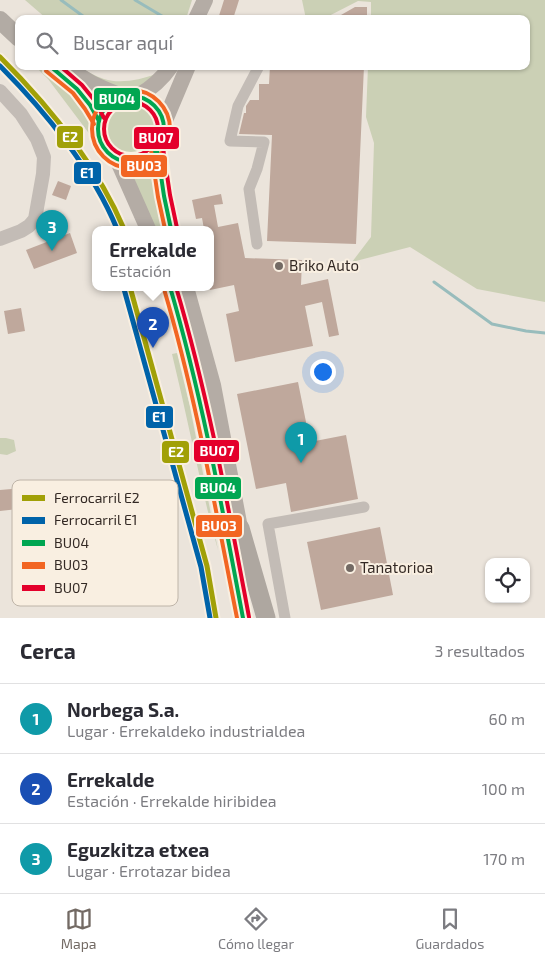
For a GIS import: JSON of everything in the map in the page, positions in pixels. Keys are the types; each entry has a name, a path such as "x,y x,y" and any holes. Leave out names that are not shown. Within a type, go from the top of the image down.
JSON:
{"highway":[{"path":"240,528 266,618"}],"main road":[{"path":"198,15 204,0"},
{"path":"206,15 209,0"},
{"path":"0,8 15,21"},
{"path":"0,20 15,34"},
{"path":"55,70 77,89 90,105 99,121"},
{"path":"71,70 92,86 130,97 146,98 161,113 164,123 164,134 160,144 154,153 145,159 135,162 117,159 104,147 98,130 102,112 115,100 130,97 154,86 168,70"},
{"path":"164,123 186,70"},
{"path":"157,149 170,226"},
{"path":"117,159 147,226"},
{"path":"170,291 191,357 202,406 243,618"},
{"path":"187,291 213,386 240,528 254,618"}],"street":[{"path":"257,70 238,106 230,141 264,142 257,169 249,189 257,244"},
{"path":"0,91 21,114 37,139 44,157 35,219 30,226 0,239"},
{"path":"286,618 268,524 364,507"}],"green space":[{"path":"25,0 192,0 187,15 42,15"},
{"path":"302,0 545,0 545,302 477,289 410,247 352,262 371,237 374,143 366,117 368,70 530,70 530,15 371,15 371,2 358,1 331,15 305,15"},
{"path":"39,70 46,70 91,115 89,125 91,136"},
{"path":"84,70 101,78 117,81 137,80 156,74 140,86 108,87"},
{"path":"127,102 137,102 147,106 154,113 158,128 154,143 147,150 137,154 127,154 117,150 110,143 106,133 106,123 110,113 117,106"},
{"path":"151,166 162,226 153,226 131,171"},
{"path":"177,353 190,407 218,550 205,502 172,354"},
{"path":"0,438 14,440 16,451 7,455 0,454"}],"building":[{"path":"224,0 239,0 234,15 219,15"},
{"path":"355,7 367,7 367,15 341,15"},
{"path":"270,70 364,70 356,244 267,241 272,135 239,134 244,113 246,113 246,106 250,100 259,100 259,84 269,84"},
{"path":"58,181 71,186 66,200 52,195"},
{"path":"221,194 223,204 214,205 218,227 238,223 245,258 302,260 301,285 328,279 339,335 329,337 322,302 305,306 313,346 235,362 226,314 239,311 234,285 214,289 214,226 203,226 202,218 196,219 192,200"},
{"path":"70,233 77,253 34,269 26,250"},
{"path":"21,308 25,331 8,334 4,311"},
{"path":"298,382 310,442 346,435 358,499 291,512 286,483 256,489 237,394"},
{"path":"12,489 12,510 0,511 0,490"},
{"name":"Tanatorioa","path":"380,527 393,595 321,610 307,542"}],"waterway":[{"path":"61,0 82,15"},
{"path":"135,0 160,15"},
{"path":"434,282 492,324 545,333"}],"rail line":[{"name":"E2","path":"0,57 54,116 86,159 113,205 123,226"},
{"name":"E1","path":"0,66 34,102 66,142 95,185 116,226"},
{"name":"E1","path":"125,291 177,480"},
{"name":"E2","path":"131,291 207,566 216,618"},
{"name":"E1","path":"178,484 201,567 210,618"}],"transit line":[{"name":"BU04","path":"55,70 77,89 90,105 99,121"},
{"name":"BU07","path":"65,70 82,85 95,101 104,118"},
{"name":"BU03","path":"46,71 73,93 94,124"},
{"name":"BU03","path":"123,90 139,90 153,96 164,107 170,121 170,129 170,137 164,151 153,162 139,168 123,168 109,162 98,151 92,137 92,121 98,107 109,96 123,90"},
{"name":"BU04","path":"131,96 144,98 154,106 162,116 164,129 162,142 154,152 144,160 131,162 118,160 108,152 100,142 98,129 100,116 108,106 118,98 131,96"},
{"name":"BU07","path":"131,102 141,104 150,110 156,119 158,129 156,139 150,148 141,154 131,156 121,154 112,148 106,139 104,129 106,119 112,110 121,104 131,102"},
{"name":"BU07","path":"163,148 177,226"},
{"name":"BU04","path":"157,149 170,226"},
{"name":"BU03","path":"151,150 164,226"},
{"name":"BU03","path":"165,291 186,370 237,618"},
{"name":"BU04","path":"171,291 202,410 243,618"},
{"name":"BU07","path":"177,291 208,410 249,617"}],"place":[{"name":"Eguzkitza etxea","path":"52,251"},
{"name":"Briko Auto","path":"279,266"},
{"name":"Errekalde","path":"153,348"},
{"name":"Norbega S.a.","path":"301,463"},
{"name":"Tanatorioa","path":"350,568"}]}
